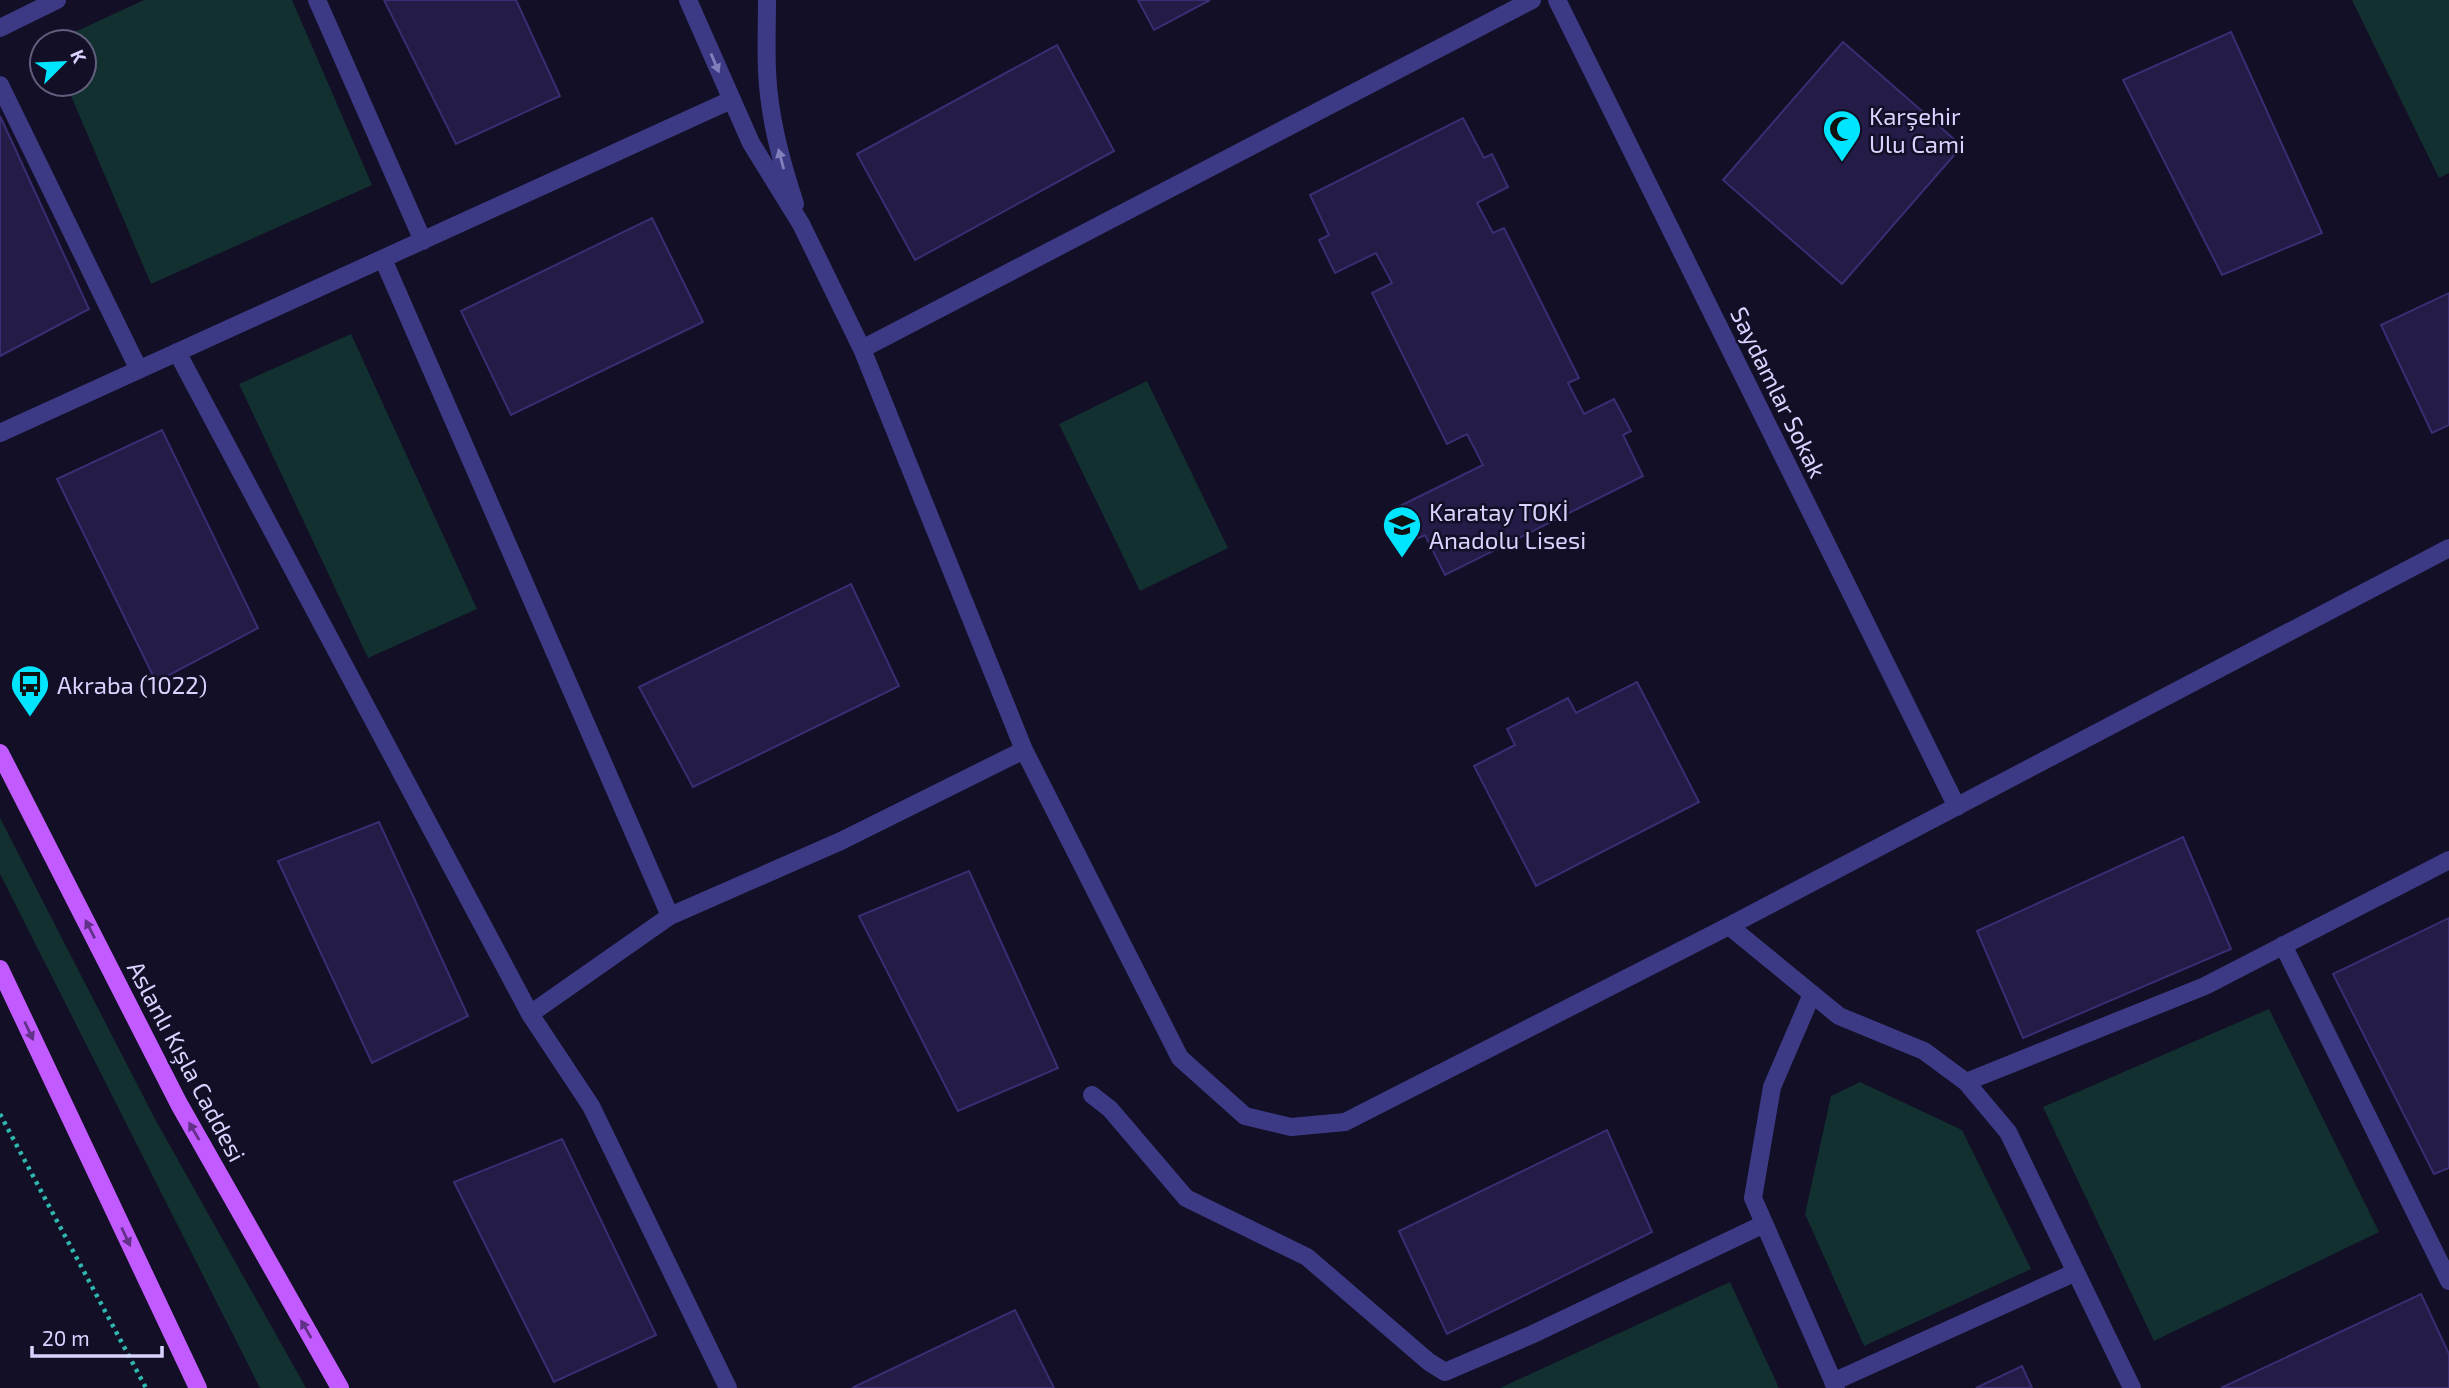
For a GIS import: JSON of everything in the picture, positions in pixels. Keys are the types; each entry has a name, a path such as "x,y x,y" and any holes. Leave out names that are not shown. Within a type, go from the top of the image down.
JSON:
{"main road":[{"name":"Aslanlı Kışla Caddesi","path":"0,753 179,1104 340,1388"},
{"path":"0,969 198,1388"}],"street":[{"path":"0,28 57,0"},
{"path":"317,0 423,241"},
{"path":"688,0 731,100 767,171 801,224 862,349 1024,750 1180,1058 1245,1116 1291,1127 1345,1122 1729,926 2449,548"},
{"path":"767,0 767,72 772,115 779,156 801,224"},
{"path":"862,349 1532,0"},
{"name":"Saydamlar Sokak","path":"1557,0 1957,807"},
{"path":"0,85 139,370"},
{"path":"0,433 731,100"},
{"path":"383,259 670,916"},
{"path":"177,352 530,1014 591,1106 727,1388"},
{"path":"530,1014 670,916 841,841 1024,750"},
{"path":"1966,1082 2205,986 2449,860"},
{"path":"1729,926 1839,1016 1924,1051 1966,1082 2008,1132 2132,1388"},
{"path":"2283,945 2449,1281"},
{"path":"1812,994 1772,1087 1753,1198 1835,1385 2076,1272"},
{"path":"1093,1096 1110,1110 1186,1198 1307,1256 1429,1362 1445,1372 1531,1335 1764,1224"}],"path":[{"path":"0,1114 146,1388"}],"green space":[{"path":"144,0 292,0 372,185 151,284 72,98 98,98 98,28 83,28"},
{"path":"2352,0 2449,0 2449,173 2439,178"},
{"path":"351,334 477,609 368,658 239,384"},
{"path":"1147,381 1228,548 1140,591 1059,424"},
{"path":"0,818 155,1119 306,1388 260,1388 0,874"},
{"path":"2269,1009 2379,1232 2154,1341 2043,1107"},
{"path":"1860,1082 1962,1130 2031,1269 1864,1346 1805,1214 1831,1096"},
{"path":"1730,1282 1779,1388 1500,1388"}],"building":[{"path":"384,0 516,0 560,96 456,144"},
{"path":"1138,0 1210,0 1154,30"},
{"path":"2231,32 2322,233 2222,275 2123,80"},
{"name":"Karşehir Ulu Cami","path":"1843,42 1962,146 1842,284 1723,180"},
{"path":"1057,45 1114,151 915,260 857,154"},
{"path":"0,116 89,309 0,356"},
{"path":"1463,118 1484,158 1492,154 1508,187 1477,203 1493,233 1504,228 1579,378 1568,383 1584,414 1614,399 1631,431 1623,435 1643,476 1445,575 1425,535 1414,540 1398,507 1483,465 1467,434 1447,444 1372,293 1392,283 1376,253 1335,273 1319,240 1329,235 1310,195"},
{"path":"652,218 703,322 511,415 461,311"},
{"path":"2449,293 2449,425 2432,433 2381,325"},
{"path":"162,430 258,628 156,682 57,479"},
{"path":"851,584 899,686 693,787 639,687"},
{"path":"1637,682 1699,802 1536,886 1474,766 1515,745 1507,729 1568,698 1576,713"},
{"path":"379,822 468,1016 372,1063 278,861"},
{"path":"2183,837 2231,949 2023,1038 1977,931"},
{"path":"969,871 1058,1068 958,1111 859,916"},
{"path":"2449,918 2449,1168 2434,1174 2333,974"},
{"path":"1607,1130 1652,1232 1447,1334 1399,1231"},
{"path":"562,1139 656,1335 554,1382 454,1182"},
{"path":"2421,1294 2449,1354 2449,1388 2221,1388"},
{"path":"1015,1310 1054,1388 852,1388"},
{"path":"2022,1366 2032,1388 1976,1388"}],"place":[{"name":"Karşehir Ulu Cami","path":"1842,163"},
{"name":"Karatay TOKİ Anadolu Lisesi","path":"1402,559"},
{"name":"Akraba (1022)","path":"30,718"}]}
